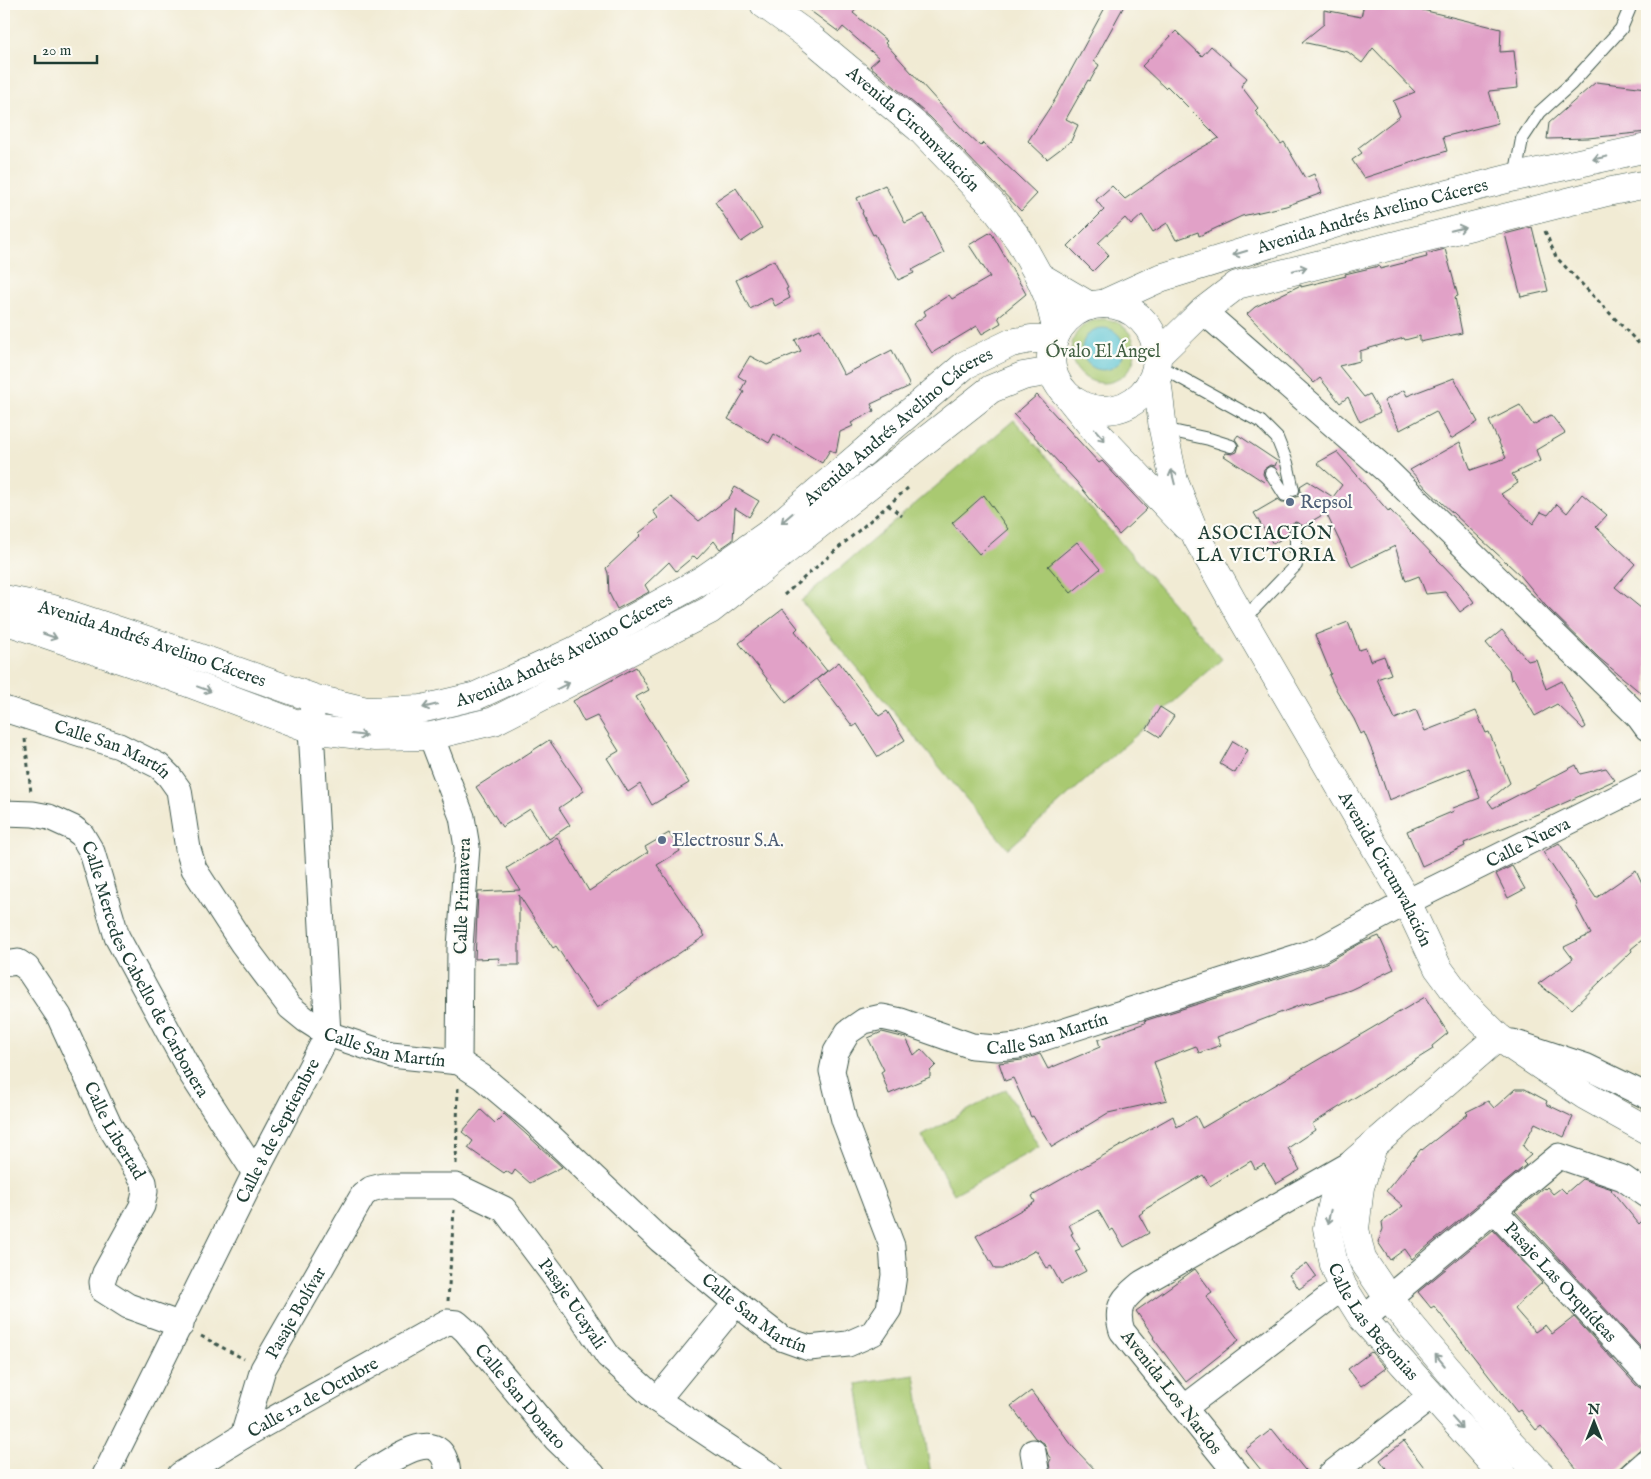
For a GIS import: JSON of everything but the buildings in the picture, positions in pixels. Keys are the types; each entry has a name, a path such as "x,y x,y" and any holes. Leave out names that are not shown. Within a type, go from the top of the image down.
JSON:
{"main road":[{"name":"Avenida Circunvalación","path":"764,4 810,37 919,128 992,204 1019,240 1039,276 1049,299 1055,335"},
{"name":"Avenida Andrés Avelino Cáceres","path":"1097,305 1160,278 1357,217 1515,177 1647,148"},
{"name":"Avenida Andrés Avelino Cáceres","path":"1157,364 1203,311 1237,286 1589,196 1647,184"},
{"path":"1039,276 1097,305 1126,308 1145,323 1156,344 1157,364 1150,384 1142,394 1132,403 1120,408 1093,409 1080,404 1069,397 1052,371 1051,350 1055,335 1065,320 1076,311 1097,305"},
{"name":"Avenida Andrés Avelino Cáceres","path":"4,598 53,609 313,698 367,711 421,708 476,696 574,651 712,574 767,535 965,365 1011,343 1055,335"},
{"name":"Avenida Circunvalación","path":"1157,364 1163,429 1174,481 1197,538 1407,902 1438,968 1463,1002 1498,1037 1584,1095 1647,1130"},
{"name":"Avenida Andrés Avelino Cáceres","path":"4,622 16,624 167,675 311,729 375,737 431,736 494,722 710,610 991,390 1023,376 1052,371"},
{"name":"Avenida Circunvalación","path":"1069,397 1099,434 1197,538"},
{"path":"523,674 525,705"},
{"name":"Calle Las Begonias","path":"1498,1037 1363,1156 1335,1193 1326,1228 1334,1265 1343,1287 1363,1319 1503,1475"},
{"name":"Calle Las Begonias","path":"1363,1156 1355,1229 1362,1259 1389,1299 1503,1435 1541,1475"}],"street":[{"path":"1203,311 1388,472 1639,717 1647,728"},
{"path":"313,698 311,729 328,1034"},
{"name":"Calle San Martín","path":"13,713 119,746 159,766 169,776 179,790 188,848 194,869 242,944 290,1007 306,1020 328,1034 391,1056 459,1062 482,1077 532,1119 660,1240 736,1303 781,1338 810,1348 848,1344 873,1333 889,1309 894,1275 892,1246 844,1120 832,1071 836,1052 848,1032 864,1021 882,1018 901,1021 972,1046 997,1048 1018,1046 1319,950 1407,902"},
{"name":"Calle Primavera","path":"431,736 462,817 467,847 460,947 459,1062"},
{"name":"Calle Nueva","path":"1407,902 1647,782"},
{"name":"Calle Mercedes Cabello de Carbonera","path":"4,813 33,814 49,817 73,828 82,835 92,852 117,937 192,1075 255,1173"},
{"name":"Calle Libertad","path":"6,963 18,962 27,968 59,1016 109,1125 144,1182 145,1191 142,1206 105,1273 102,1282 103,1290 128,1306 181,1325"},
{"name":"Calle 8 de Septiembre","path":"105,1475 255,1173 328,1034"},
{"path":"1498,1037 1585,1066 1647,1096"},
{"name":"Avenida Los Nardos","path":"1238,1475 1122,1330 1118,1318 1120,1306 1126,1296 1142,1283 1363,1156"},
{"path":"1363,1319 1559,1156 1624,1178 1647,1196"},
{"name":"Pasaje Ucayali","path":"363,1195 371,1189 383,1186 456,1186 504,1209 558,1281 608,1356 657,1400 770,1475"},
{"name":"Pasaje Bolívar","path":"243,1436 263,1369 363,1195"},
{"name":"Pasaje Las Orquídeas","path":"1494,1210 1647,1375"},
{"path":"1184,1408 1343,1287"},
{"path":"657,1400 736,1303"},
{"name":"Calle 12 de Octubre","path":"180,1475 243,1436 447,1322"},
{"name":"Calle San Donato","path":"447,1322 457,1323 466,1330 556,1439 593,1475"},
{"path":"1330,1475 1432,1396"},
{"path":"366,1475 413,1448 427,1445 438,1451 448,1464 448,1475"},
{"path":"1632,1475 1647,1462"}],"lane":[{"path":"1515,177 1522,139 1540,112 1571,84 1621,29 1630,10 1630,4"},
{"path":"1157,364 1261,422 1277,438 1287,463 1289,492 1271,473"},
{"path":"1163,429 1231,446"},
{"path":"1243,620 1296,565 1300,557 1299,528"}],"path":[{"path":"1545,230 1556,257 1647,352"},
{"path":"784,595 912,484"},
{"path":"888,505 902,516"},
{"path":"13,713 33,814"},
{"path":"181,1325 263,1369"}],"green space":[{"name":"Óvalo El Ángel","path":"1103,319 1115,321 1126,328 1133,339 1135,351 1133,363 1126,374 1115,381 1103,383 1091,381 1080,374 1073,363 1071,351 1073,339 1080,328 1091,321"},
{"path":"1014,420 1222,659 1008,849 801,601"},
{"path":"1006,1089 1039,1147 954,1194 922,1136"},
{"path":"915,1375 931,1475 871,1475 857,1384"}],"water":[{"path":"1103,328 1118,334 1124,349 1118,364 1103,370 1088,364 1082,349 1088,334"}],"place":[{"name":"Repsol","path":"1290,502"},
{"name":"Electrosur S.A.","path":"662,840"}],"district":[{"name":"ASOCIACIÓN LA VICTORIA","path":"1266,543"}]}
